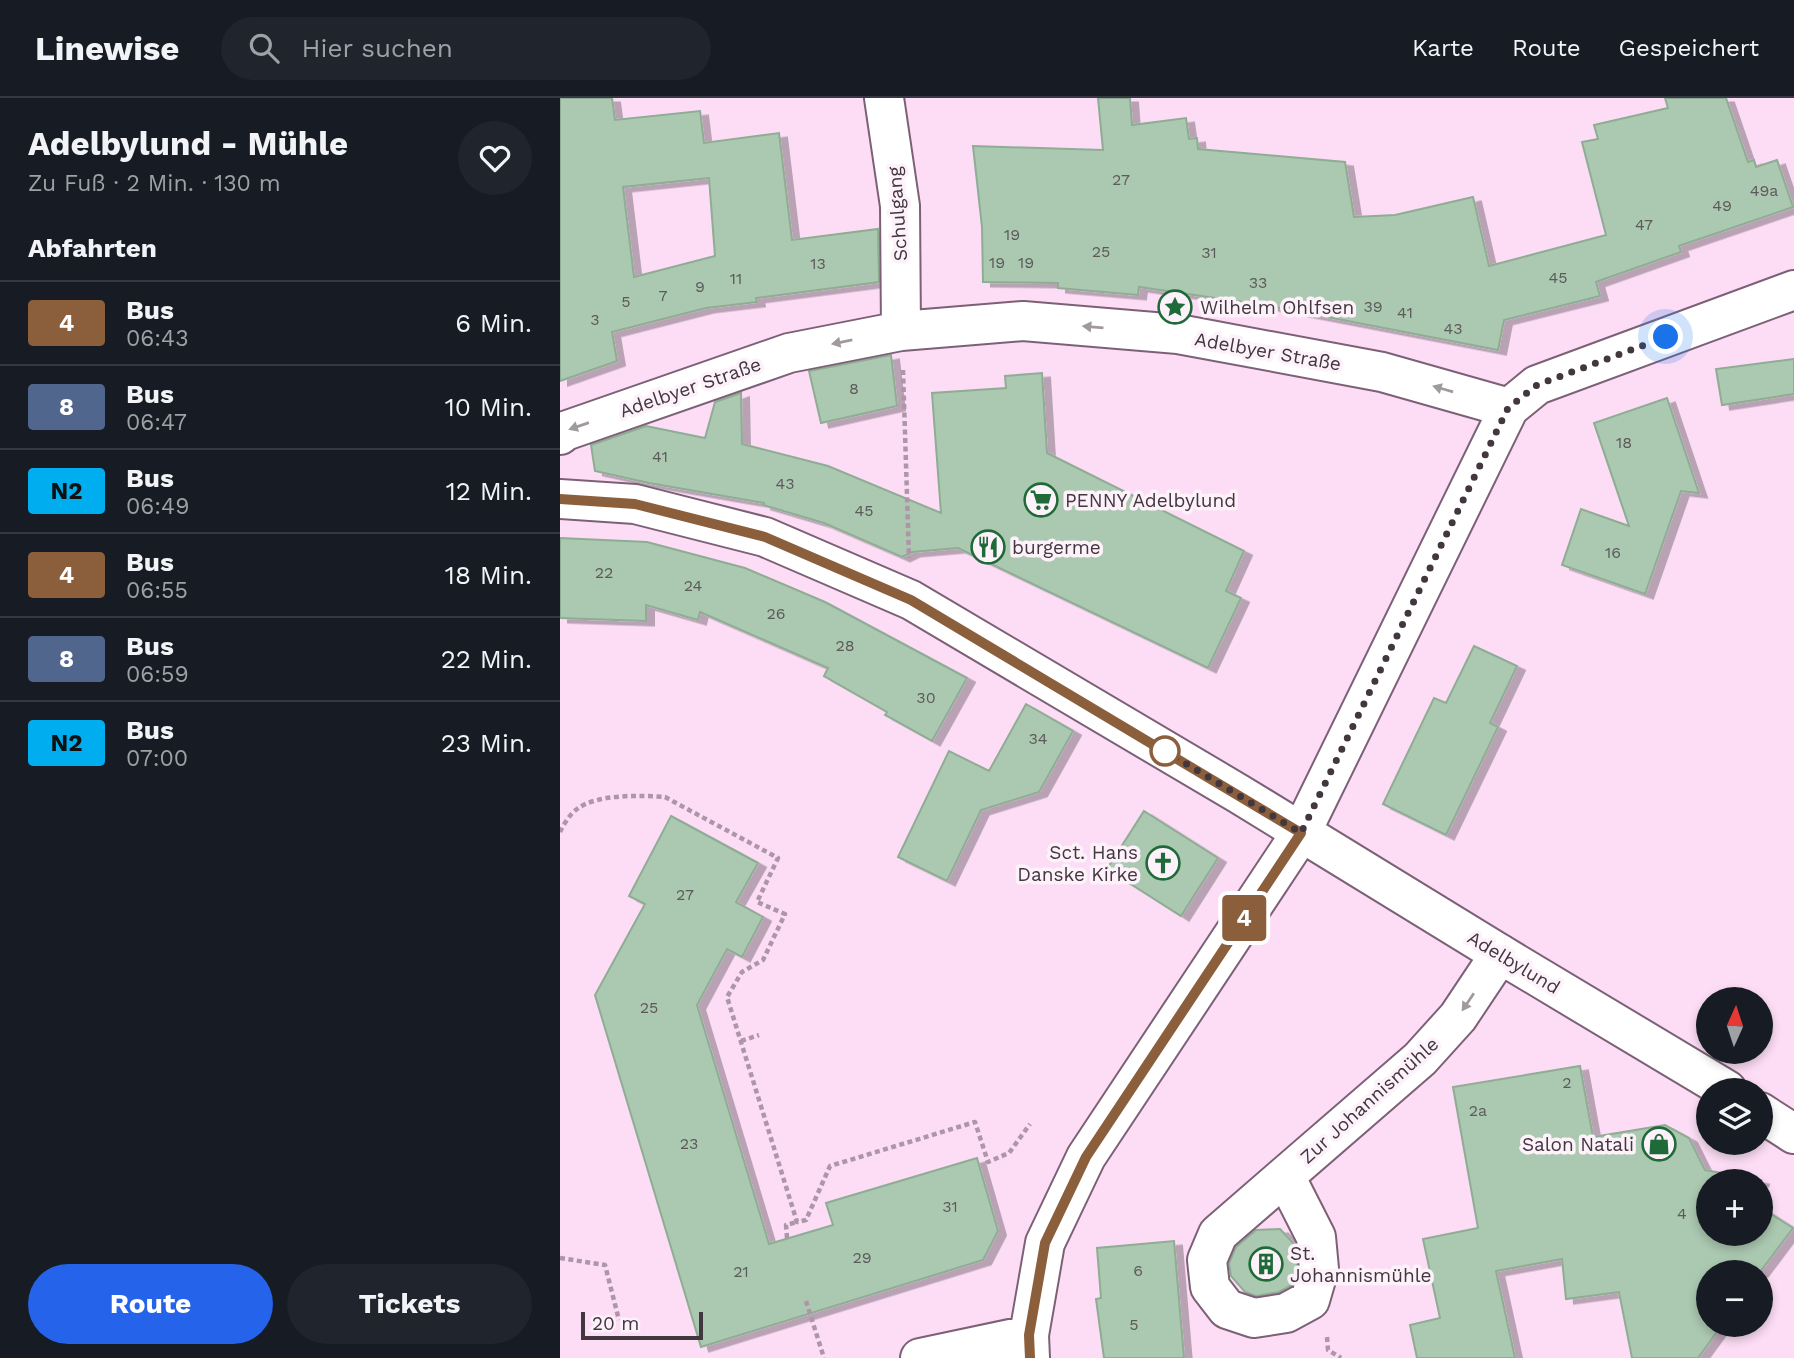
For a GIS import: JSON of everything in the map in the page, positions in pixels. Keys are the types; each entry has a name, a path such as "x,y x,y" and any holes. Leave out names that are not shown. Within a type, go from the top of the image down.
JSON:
{"street":[{"name":"Schulgang","path":"884,98 900,206 901,331"},
{"path":"920,1358 1030,1347 1045,1243 1086,1157 1301,833 1508,408 1537,385 1794,290"},
{"name":"Adelbyer Straße","path":"560,435 578,426 789,353 901,331 1023,321 1178,334 1382,372 1508,408"},
{"name":"Adelbylund","path":"560,499 635,504 765,537 911,600 1707,1078"},
{"name":"Zur Johannismühle","path":"1296,1166 1419,1059 1458,1017 1500,954"},
{"path":"1773,1120 1794,1134"}],"path":[{"path":"901,331 911,600"},
{"path":"560,832 577,809 599,799 648,795 665,797 778,858 757,902 785,914 763,960 742,971 727,997 797,1222"},
{"path":"741,1041 759,1035"},
{"path":"786,1238 786,1225 806,1220 830,1166 975,1122 988,1162 1009,1153 1030,1124"},
{"path":"560,1258 605,1265 619,1320"},
{"path":"806,1301 824,1358"}],"building":[{"path":"560,98 612,98 615,120 700,111 704,143 779,133 792,240 878,229 879,282 756,298 757,302 706,308 612,332 617,361 560,381","holes":["709,178 715,256 634,277 623,187"]},
{"path":"1098,98 1130,98 1132,125 1186,118 1189,139 1197,138 1198,149 1345,162 1354,217 1395,215 1473,197 1489,266 1606,235 1582,142 1598,139 1594,125 1668,108 1665,98 1726,98 1748,162 1754,160 1756,167 1777,160 1793,207 1679,246 1681,252 1596,282 1600,296 1504,320 1498,350 1270,306 1139,287 1138,295 1058,288 1058,283 983,282 982,227 973,146 1103,150"},
{"path":"891,355 897,406 821,423 809,371"},
{"path":"1794,359 1794,394 1722,405 1716,369"},
{"name":"PENNY Adelbylund","path":"1042,373 1047,453 1244,551 1226,591 1241,598 1208,668 958,548 912,552 902,557 824,523 763,505 764,503 595,471 591,445 646,426 705,438 715,402 741,393 742,444 828,466 941,513 932,393 1006,388 1005,376"},
{"path":"1667,398 1699,493 1681,491 1645,594 1562,565 1581,509 1629,526 1594,423"},
{"path":"560,538 647,542 745,568 825,602 967,678 932,741 824,676 828,668 700,612 698,620 646,605 646,621 560,618"},
{"path":"1474,646 1517,666 1490,723 1498,727 1446,835 1383,804 1434,698 1446,703"},
{"path":"1026,704 1073,731 1039,792 981,810 947,881 898,857 949,751 989,771"},
{"name":"Sct. Hans Danske Kirke","path":"1144,811 1218,858 1181,916 1107,869"},
{"path":"671,816 758,863 736,902 763,917 742,957 727,949 697,1005 769,1244 833,1225 826,1203 977,1158 998,1231 983,1260 701,1347 595,995 645,904 629,896"},
{"path":"1580,1066 1593,1137 1665,1125 1689,1138 1704,1169 1696,1169 1696,1246 1773,1246 1773,1215 1793,1228 1769,1260 1696,1260 1696,1337 1713,1337 1698,1358 1632,1358 1619,1292 1566,1299 1562,1259 1496,1271 1515,1358 1417,1358 1410,1325 1440,1318 1423,1239 1478,1228 1453,1087"},
{"name":"St. Johannismühle","path":"1280,1229 1295,1245 1297,1267 1292,1285 1279,1292 1256,1296 1245,1292 1231,1276 1229,1263 1236,1247 1256,1230"},
{"path":"1174,1241 1184,1358 1104,1358 1096,1299 1101,1298 1097,1248"}],"bus line":[{"name":"4","path":"560,499 635,504 765,537 911,600 1301,833 1086,1157 1045,1243 1029,1335 1030,1358"}],"place":[{"name":"Wilhelm Ohlfsen","path":"1175,307"},
{"name":"PENNY Adelbylund","path":"1041,500"},
{"name":"burgerme","path":"988,547"},
{"name":"Sct. Hans Danske Kirke","path":"1163,863"},
{"name":"Salon Natali","path":"1659,1144"},
{"name":"St. Johannismühle","path":"1266,1264"}],"route":[{"path":"1165,751 1301,833 1508,408 1537,385 1666,337"}]}
